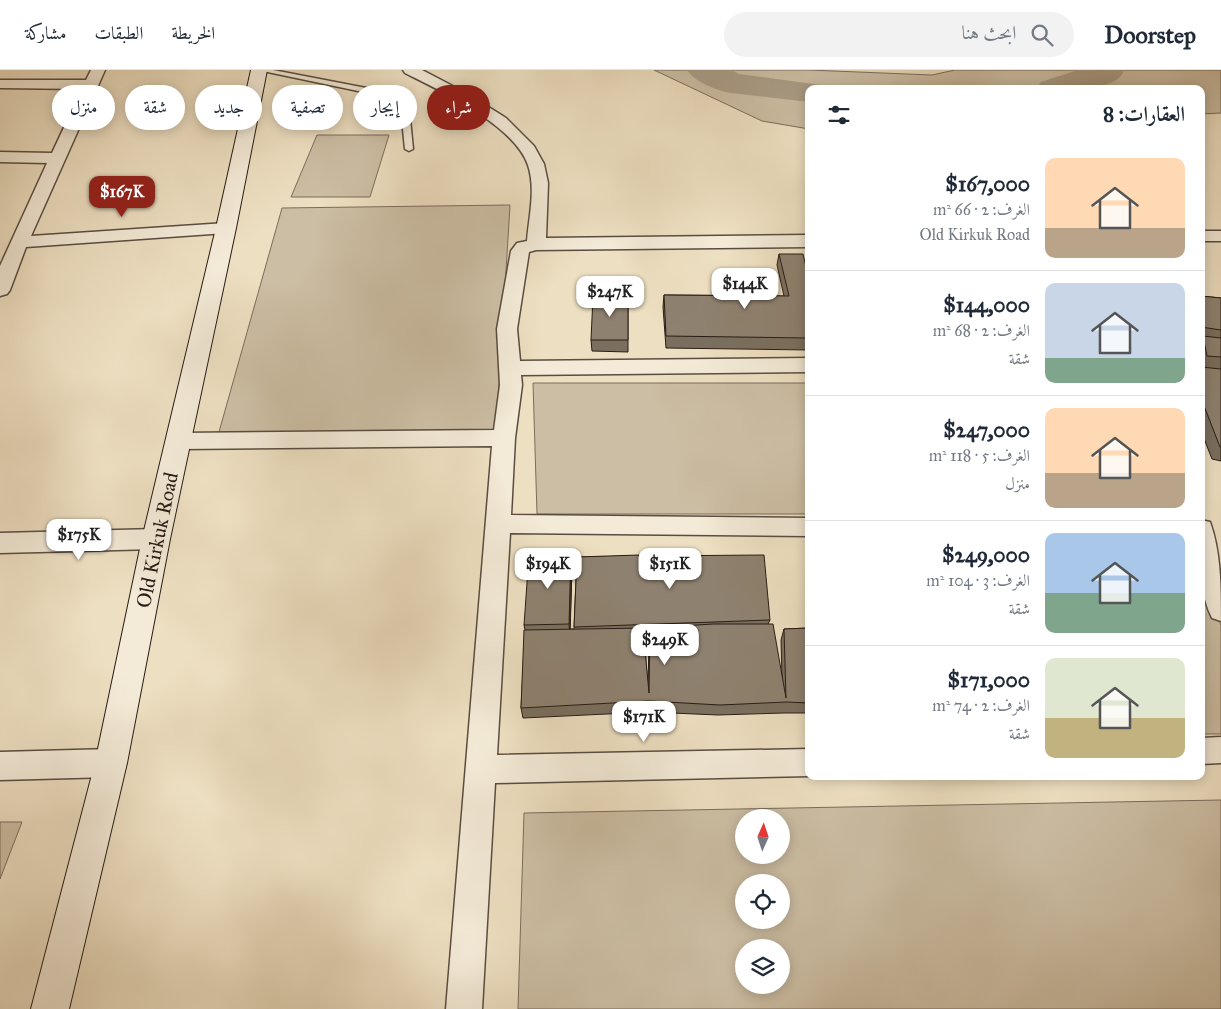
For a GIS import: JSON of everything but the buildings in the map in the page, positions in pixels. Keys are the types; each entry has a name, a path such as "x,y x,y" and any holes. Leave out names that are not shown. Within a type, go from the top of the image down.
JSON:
{"street":[{"name":"Old Kirkuk Road","path":"50,1009 111,763 156,539 180,441 260,70"},
{"path":"410,70 440,84 505,125 532,153 538,175 536,244"},
{"path":"0,84 94,78 58,158 12,245 0,290"},
{"path":"0,157 58,158"},
{"path":"12,245 226,228"},
{"path":"1205,236 1221,236"},
{"path":"464,1009 504,438 511,385 507,329 519,255 524,247 536,244 805,241"},
{"path":"511,368 805,366"},
{"path":"180,441 504,438"},
{"path":"499,524 805,527"},
{"path":"0,543 156,539"},
{"path":"1205,545 1221,610"},
{"path":"1205,751 1221,750"},
{"path":"0,766 111,763"},
{"path":"480,769 805,763"}],"lane":[{"path":"260,70 384,94 405,109 409,149"}],"shaded area":[{"path":"654,70 809,70 932,75 955,70 1221,70 1221,113 1205,114 1205,85 805,85 805,128 762,121"},
{"path":"317,135 389,135 370,197 291,197"},
{"path":"510,205 496,436 217,439 282,208"},
{"path":"533,383 805,383 805,514 537,514"},
{"path":"1205,568 1221,626 1221,734 1205,734"},
{"path":"1221,800 1221,1009 518,1009 524,813 735,809 735,864 790,864 790,809 738,809"},
{"path":"0,822 22,822 0,879"}],"waterway":[{"path":"704,70 731,83 805,92"},
{"path":"1066,85 1107,72 1107,70"}]}
